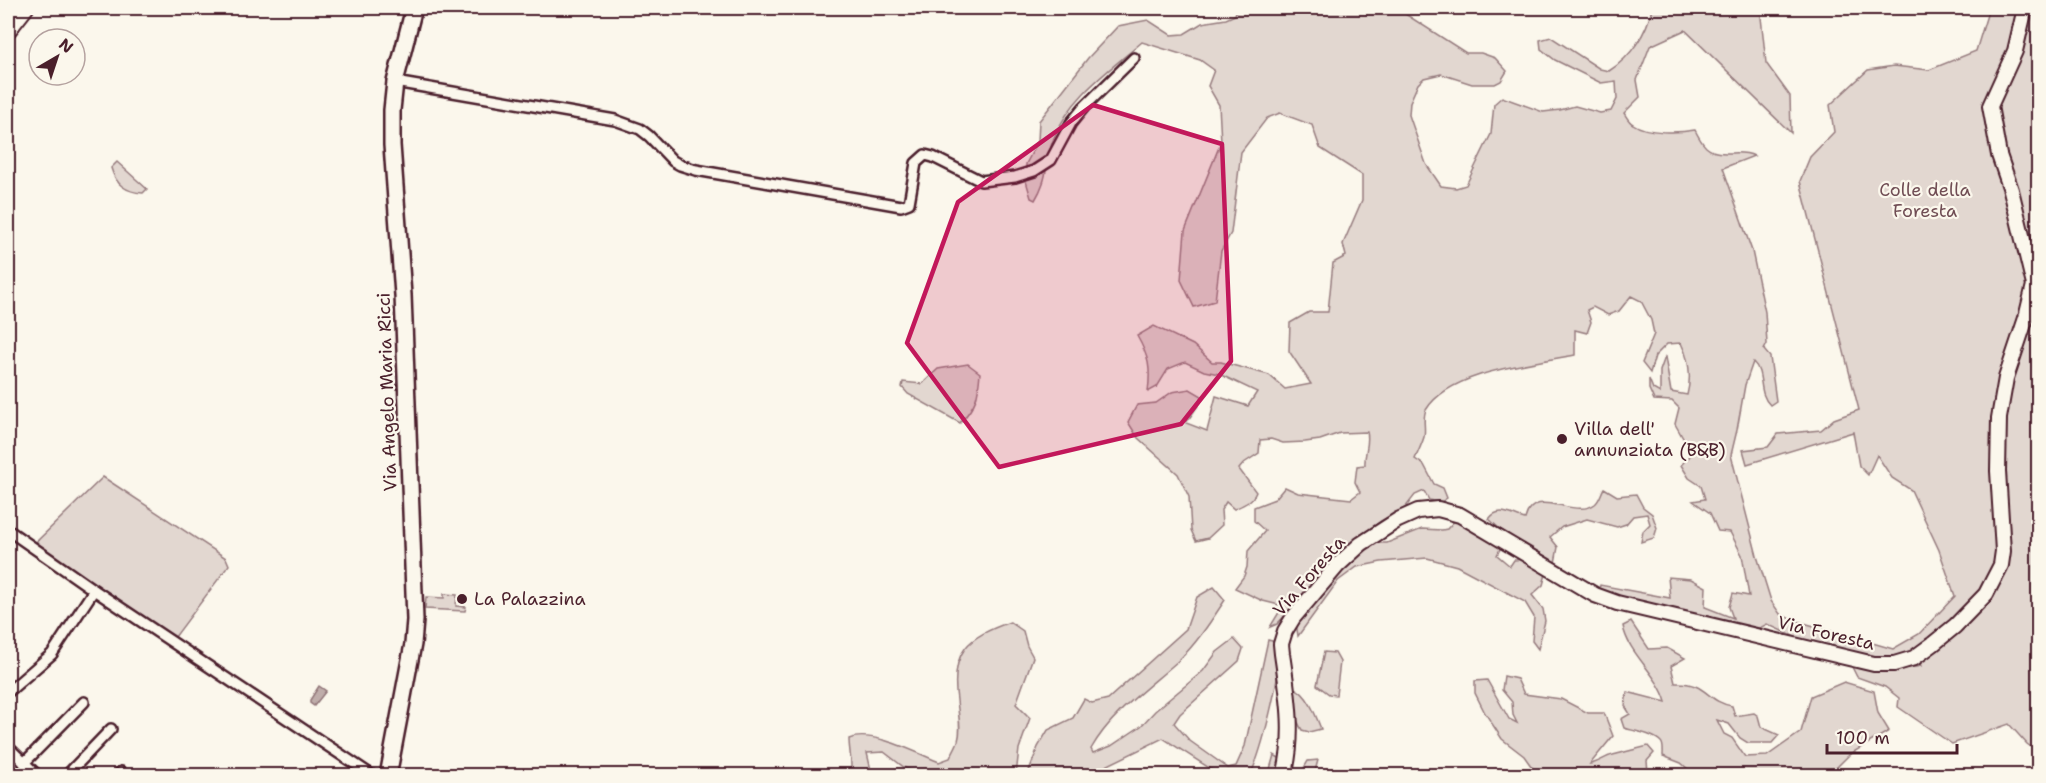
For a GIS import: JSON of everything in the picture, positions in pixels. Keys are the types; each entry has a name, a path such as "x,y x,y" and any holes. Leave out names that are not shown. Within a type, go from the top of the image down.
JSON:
{"main road":[{"path":"8,31 26,8"},
{"name":"Via Angelo Maria Ricci","path":"388,776 413,644 415,620 403,295 392,145 395,82 414,8"},
{"name":"Via Foresta","path":"1284,776 1290,756 1291,727 1281,644 1285,631 1293,618 1338,565 1361,544 1398,520 1418,511 1438,509 1461,515 1595,596 1874,664 1894,664 1914,658 1955,626 1986,594 2001,565 2003,550 1998,471 1999,418 2006,378 2026,318 2034,285 2011,190 1999,155 1990,106 2015,51 2025,8"}],"street":[{"path":"395,82 615,120 631,125 649,136 664,153 680,165 707,172 901,206 909,203 916,163 925,155 981,181 1015,177 1044,165 1051,160 1071,123 1084,107 1134,58"},
{"path":"8,530 373,776"},
{"path":"8,692 52,654 94,590"},
{"path":"24,763 84,702"},
{"path":"66,776 111,729"},
{"path":"8,747 38,776"}],"highlighted area":[{"path":"1093,105 1222,144 1231,361 1181,424 999,467 907,343 958,202"}],"green space":[{"name":"Colle della Foresta","path":"1237,8 1396,8 1466,53 1481,53 1495,58 1507,71 1501,81 1495,84 1472,84 1441,74 1424,78 1418,84 1410,102 1409,115 1426,164 1441,186 1456,188 1466,185 1491,134 1494,104 1502,97 1543,112 1575,106 1600,113 1611,111 1617,99 1616,81 1601,83 1555,60 1541,49 1540,40 1551,37 1600,69 1609,71 1637,44 1652,8 1760,8 1766,63 1790,96 1791,133 1685,30 1650,46 1637,80 1640,97 1624,113 1630,122 1646,130 1681,132 1695,130 1711,151 1754,156 1723,168 1752,251 1765,312 1767,344 1764,350 1770,357 1776,401 1770,405 1766,400 1759,372 1753,362 1745,385 1731,455 1757,556 1771,601 1780,614 1790,619 1893,649 1919,634 1955,596 1939,550 1911,490 1892,478 1877,455 1868,475 1859,466 1853,432 1747,464 1743,450 1768,447 1778,434 1821,430 1834,419 1859,410 1800,181 1810,157 1834,132 1830,105 1868,70 1894,66 1929,70 1976,51 1989,8 2038,8 2038,752 2027,744 2009,724 1952,744 1898,707 1899,698 1885,687 1857,677 1852,667 1886,670 1921,666 1915,652 1883,660 1797,638 1767,624 1758,629 1614,598 1599,590 1600,585 1670,598 1668,577 1691,579 1706,587 1705,607 1733,618 1729,607 1733,593 1749,596 1742,555 1730,532 1718,531 1710,513 1693,501 1705,499 1701,486 1689,478 1681,465 1692,454 1675,424 1679,408 1672,401 1654,400 1649,389 1649,379 1653,389 1660,393 1660,371 1665,357 1671,392 1687,395 1689,374 1684,349 1681,343 1667,344 1655,356 1650,373 1642,363 1654,334 1651,320 1641,301 1631,296 1619,311 1608,315 1593,307 1587,310 1591,322 1587,333 1575,330 1575,355 1494,371 1453,386 1437,397 1426,410 1424,437 1415,459 1424,465 1434,484 1443,488 1447,498 1441,502 1429,500 1424,491 1415,495 1405,508 1381,521 1343,549 1297,603 1277,624 1270,627 1283,606 1263,601 1235,588 1244,576 1248,551 1265,531 1254,521 1254,507 1275,499 1285,487 1298,493 1351,499 1360,492 1355,482 1357,466 1365,465 1367,432 1340,433 1305,442 1283,443 1271,439 1260,440 1259,453 1239,469 1256,492 1247,503 1234,509 1226,502 1221,510 1222,525 1208,538 1196,541 1191,530 1189,497 1178,474 1138,438 1128,422 1137,405 1156,403 1172,392 1190,389 1202,396 1200,403 1186,423 1207,431 1216,396 1248,406 1257,392 1219,374 1204,371 1185,362 1168,369 1157,387 1148,392 1148,363 1137,336 1154,326 1193,345 1212,362 1221,362 1269,375 1285,389 1311,384 1289,351 1290,323 1309,312 1328,312 1333,263 1346,256 1343,244 1362,200 1362,175 1320,148 1312,125 1280,113 1267,118 1241,152 1231,233 1221,251 1215,301 1194,307 1181,280 1185,231 1221,142 1219,105 1208,86 1214,70 1200,60 1142,42 1080,97 1061,123 1052,144 1045,178 1035,200 1031,198 1026,181 1026,164 1038,141 1039,121 1088,58 1118,26 1148,20 1171,35 1184,34 1202,23 1235,15"},
{"path":"117,162 147,189 143,193 127,189 119,183 111,168"},
{"path":"968,364 980,373 978,388 976,400 960,423 908,394 902,387 903,382 922,384 938,369"},
{"path":"103,477 226,558 229,565 175,637 170,636 31,547"},
{"path":"1604,488 1617,496 1636,494 1643,507 1652,514 1657,528 1654,538 1641,542 1643,531 1650,524 1647,514 1633,516 1626,524 1617,527 1587,519 1562,527 1550,537 1558,547 1555,563 1501,530 1489,519 1501,512 1525,519 1530,509 1537,504 1586,508 1597,502"},
{"path":"1456,519 1502,545 1497,555 1510,566 1514,560 1527,559 1546,574 1543,585 1532,595 1543,609 1545,621 1538,649 1532,641 1534,617 1525,602 1457,566 1427,558 1381,562 1357,567 1338,581 1298,636 1296,623 1356,554 1375,543 1387,543 1422,529 1447,529"},
{"path":"1214,587 1225,600 1198,639 1179,660 1109,723 1091,749 1093,753 1111,746 1141,726 1155,711 1203,671 1217,652 1234,639 1243,649 1239,661 1180,714 1174,723 1190,741 1228,768 1236,766 1245,746 1268,640 1276,642 1279,654 1278,667 1264,735 1250,775 1220,775 1163,738 1088,775 1027,776 1038,747 1048,730 1073,718 1084,699 1092,703 1108,699 1186,629 1197,597"},
{"path":"444,594 457,595 456,606 466,607 465,611 425,609 426,597 444,598"},
{"path":"1010,622 1023,631 1033,657 1016,704 1030,718 1019,749 1016,775 925,775 905,768 884,752 867,753 870,775 850,775 849,739 858,737 869,737 894,743 939,762 950,758 960,731 956,669 960,658 965,648 973,640"},
{"path":"1631,622 1649,649 1667,648 1685,658 1671,666 1675,683 1694,686 1717,701 1732,706 1735,716 1754,713 1758,716 1761,727 1779,735 1772,743 1748,743 1740,738 1729,724 1717,720 1724,734 1732,738 1745,757 1767,756 1801,732 1811,696 1844,682 1874,691 1878,713 1889,731 1850,754 1829,775 1689,775 1689,770 1681,763 1663,756 1663,745 1658,739 1624,728 1621,719 1630,714 1625,706 1627,692 1666,702 1657,682 1626,636 1623,626"},
{"path":"1324,652 1335,653 1340,662 1336,695 1329,694 1317,685"},
{"path":"1504,676 1517,679 1524,694 1561,699 1588,713 1604,713 1613,736 1590,764 1648,746 1654,753 1647,761 1648,773 1644,776 1531,775 1536,773 1524,756 1502,739 1475,693 1475,681 1487,680 1509,719 1517,723 1513,715 1512,702 1502,690"},
{"path":"1294,688 1307,700 1321,729 1309,732 1302,730 1294,710"},
{"path":"1274,755 1281,759 1280,775 1268,776"},
{"path":"1318,760 1314,775 1300,775 1308,761"}],"shaded area":[{"path":"319,686 326,691 314,706 310,700"}],"place":[{"name":"Villa dell' annunziata (B&B)","path":"1562,439"},
{"name":"La Palazzina","path":"462,599"}]}
